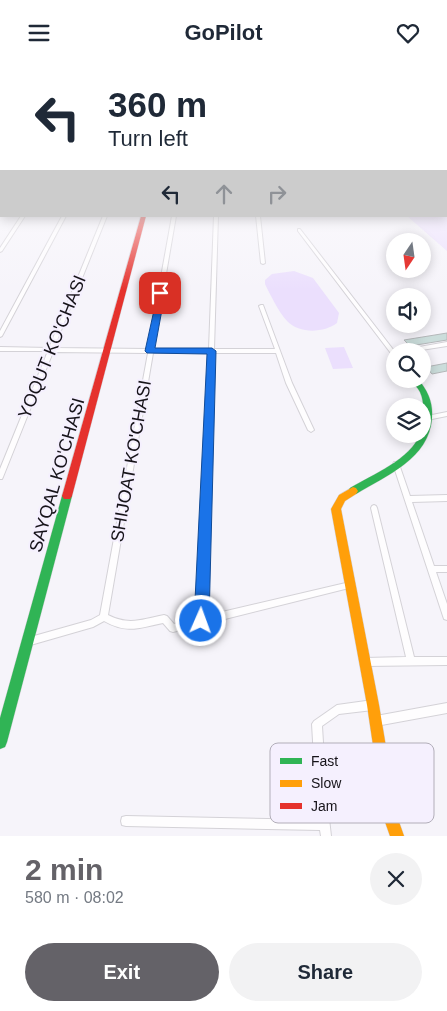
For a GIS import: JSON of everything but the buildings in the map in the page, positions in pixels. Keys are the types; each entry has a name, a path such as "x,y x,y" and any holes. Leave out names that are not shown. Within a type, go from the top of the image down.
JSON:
{"street":[{"path":"0,251 22,218"},
{"path":"0,336 63,218"},
{"name":"YOQUT KO'CHASI","path":"0,477 104,218"},
{"name":"SAYQAL KO'CHASI","path":"0,741 143,218"},
{"name":"SHIJOAT KO'CHASI","path":"104,617 174,218"},
{"path":"201,621 216,218"},
{"path":"258,218 262,263"},
{"path":"299,230 386,343"},
{"path":"261,306 289,383 311,430"},
{"path":"431,347 447,344"},
{"path":"0,349 278,351"},
{"path":"431,417 447,414"},
{"path":"379,743 336,509 342,498 406,458 420,443"},
{"path":"396,463 447,615"},
{"path":"407,499 447,497"},
{"path":"374,508 412,662"},
{"path":"431,569 447,569"},
{"path":"27,642 93,623 104,617 117,625 126,626 164,619 173,628 350,585"},
{"path":"365,662 447,661"},
{"path":"319,743 317,724 337,710 373,705"},
{"path":"376,721 447,708"},
{"path":"126,821 325,825 326,836"},
{"path":"393,823 397,836"}],"shaded area":[{"path":"409,218 447,218 447,251 431,237 431,233 426,233"},
{"path":"294,271 313,278 339,313 337,323 325,329 312,331 298,328 287,321 265,284 265,280 272,274"},
{"path":"344,347 353,368 333,369 325,348"}],"traffic: fast":[{"path":"353,491 408,457 420,444 427,420 427,400 421,388"},
{"path":"0,742 67,496"}],"traffic: slow":[{"path":"353,491 342,498 336,509 379,743"},
{"path":"392,823 397,836"}],"traffic: jam":[{"path":"67,496 143,218"}],"route":[{"path":"160,293 150,351 212,351 201,621"}]}
